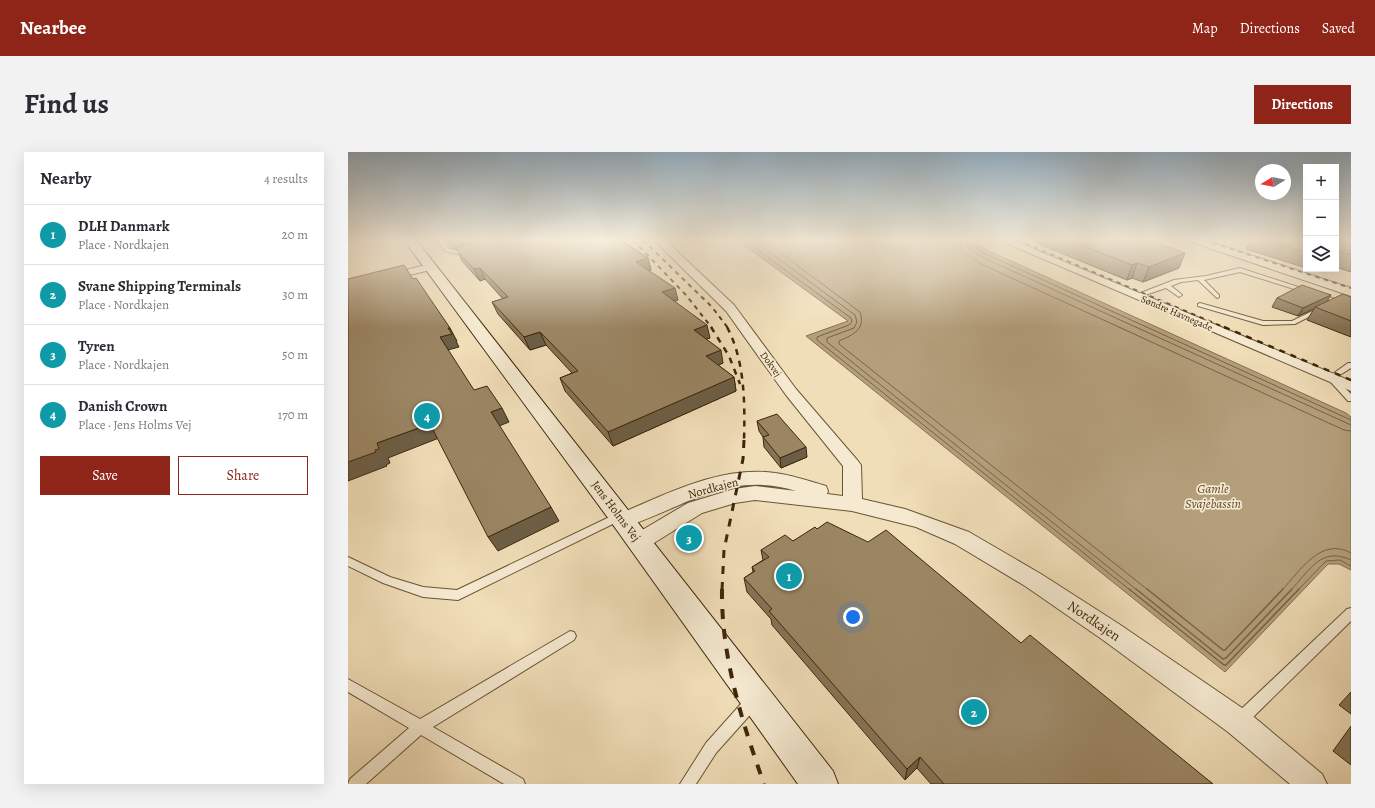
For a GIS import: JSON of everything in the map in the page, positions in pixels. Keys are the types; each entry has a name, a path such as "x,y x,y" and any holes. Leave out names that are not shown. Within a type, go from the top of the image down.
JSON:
{"main road":[{"name":"Jens Holms Vej","path":"432,269 628,526 820,784"}],"street":[{"path":"348,287 420,269"},
{"name":"Dokvej","path":"690,269 730,308 791,392 852,465 852,504"},
{"name":"Søndre Havnegade","path":"1074,269 1351,386"},
{"path":"1280,269 1351,294"},
{"name":"Nordkajen","path":"628,526 705,488 746,480 774,479 825,492 852,504"},
{"name":"Nordkajen","path":"628,526 734,496 761,493 852,504 898,514 962,538 1040,585 1110,632 1238,722 1312,784"}],"lane":[{"path":"1136,296 1167,286 1173,281 1199,278 1240,270 1338,301"},
{"path":"1199,278 1217,296"},
{"path":"1167,286 1179,295"},
{"path":"1200,305 1263,323 1293,323 1351,294"},
{"path":"1230,308 1245,318"},
{"path":"1351,365 1331,378 1351,399"},
{"path":"348,560 387,580 423,592 458,595 628,526"},
{"path":"1238,722 1351,613"},
{"path":"355,784 420,727 570,636"},
{"path":"348,685 518,784"},
{"path":"687,784 711,748 755,698"}],"water":[{"name":"Gamle Svajebassin","path":"777,269 1030,269 1346,413 1351,417 1351,570 1339,564 1328,564 1225,672 806,336 848,321"}],"building":[{"path":"386,269 407,269 413,279 416,278 450,328 448,328 452,334 440,337 474,390 487,386 502,408 491,412 551,507 488,537 430,424 377,443 379,449 375,450 376,452 348,462 348,279"},
{"path":"481,269 647,269 675,288 662,292 707,325 694,330 721,350 706,356 734,377 608,432 560,378 578,371 540,332 524,337 492,302 508,297"},
{"path":"1302,285 1331,295 1303,308 1277,298"},
{"path":"1343,294 1351,297 1351,321 1315,307"},
{"path":"777,414 806,447 780,458 763,437 769,435 757,421"},
{"path":"827,522 868,542 886,530 1021,643 1030,635 1213,784 944,784 920,757 907,769 769,611 772,609 744,578 755,571 752,567 769,557 761,550 785,535 793,541 815,527 817,529"}],"railway":[{"path":"661,269 686,295 712,328"},
{"path":"673,269 712,307 728,328"},
{"path":"1087,269 1226,328"},
{"path":"1294,269 1351,288"},
{"path":"711,327 729,356 740,384"},
{"path":"727,327 733,340 741,368 744,397 744,440"},
{"path":"1224,327 1351,380"},
{"path":"722,590 724,550 743,459 744,440"},
{"path":"722,590 725,639 734,688 748,737 764,784"}],"place":[{"name":"Danish Crown","path":"427,416"},
{"name":"Tyren","path":"689,538"},
{"name":"DLH Danmark","path":"789,576"},
{"name":"Svane Shipping Terminals","path":"974,712"}]}
